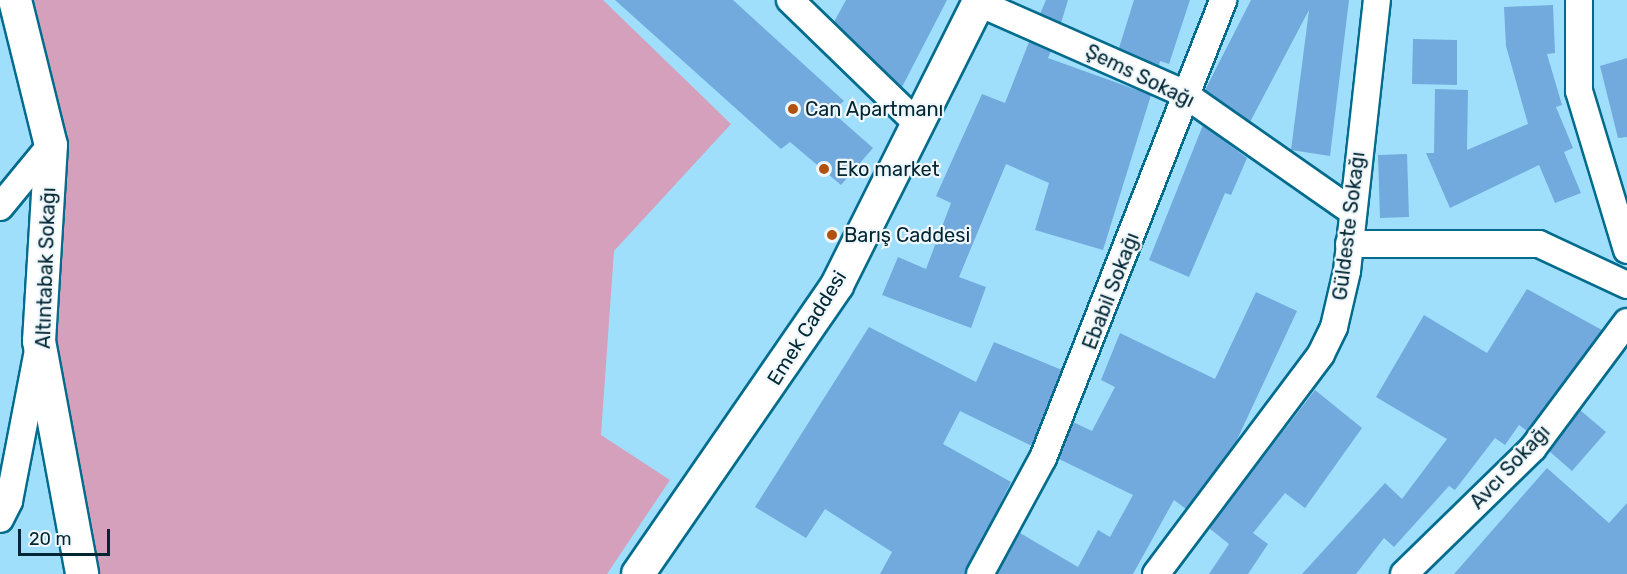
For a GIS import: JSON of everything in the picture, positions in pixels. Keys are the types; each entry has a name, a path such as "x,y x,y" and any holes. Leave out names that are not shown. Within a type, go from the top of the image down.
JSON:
{"street":[{"name":"Altıntabak Sokağı","path":"15,0 51,145 39,341 82,574"},
{"path":"790,0 918,125"},
{"name":"Ebabil Sokağı","path":"980,574 1056,427 1109,302 1183,93 1223,0"},
{"name":"Güldeste Sokağı","path":"1156,574 1321,354 1342,298 1349,244 1350,210 1377,0"},
{"path":"1579,0 1579,91 1627,250"},
{"name":"Emek Caddesi","path":"638,574 837,285 980,1"},
{"name":"Şems Sokağı","path":"980,1 1183,93 1350,210"},
{"path":"0,207 51,145"},
{"path":"1349,244 1539,244 1627,285"},
{"name":"Avcı Sokağı","path":"1404,574 1533,448 1627,322"},
{"path":"0,519 9,501 39,341"}],"shaded area":[{"path":"34,0 603,0 731,124 614,251 601,435 670,480 607,574 99,574 56,338 65,132"}],"building":[{"path":"615,0 733,0 844,101 831,111 873,148 841,185 790,142 781,149"},
{"path":"846,0 947,0 902,87 834,22"},
{"path":"1046,0 1068,0 1061,23 1040,14"},
{"path":"1134,0 1190,0 1169,64 1160,61 1159,66 1119,48"},
{"path":"1251,0 1349,0 1330,156 1291,150 1309,10 1250,122 1205,90"},
{"path":"1553,5 1555,53 1547,54 1562,105 1556,107 1573,148 1564,152 1581,193 1555,203 1539,165 1450,208 1426,153 1434,153 1435,89 1468,90 1467,150 1528,124 1506,46 1504,7"},
{"path":"1413,39 1457,40 1457,85 1412,84"},
{"path":"1029,42 1051,51 1048,58 1151,95 1103,250 1035,230 1049,183 1006,164 959,277 986,287 971,328 882,295 898,257 926,269 951,203 936,196 982,94 1005,103"},
{"path":"1627,58 1627,137 1618,138 1600,66"},
{"path":"1203,125 1247,158 1231,195 1225,193 1189,277 1149,260"},
{"path":"1407,154 1409,217 1380,218 1378,155"},
{"path":"1527,289 1602,330 1527,431 1519,425 1505,445 1495,438 1455,490 1449,486 1394,547 1384,538 1356,574 1302,574 1385,483 1402,499 1447,439 1376,397 1424,315 1487,353"},
{"path":"1256,292 1297,311 1235,444 1186,509 1174,500 1133,574 997,574 1020,533 1078,567 1098,530 1110,537 1133,495 1059,459 1073,422 1092,431 1115,387 1101,380 1120,333 1215,379"},
{"path":"869,327 976,382 994,342 1062,370 1032,446 960,411 943,444 1011,482 965,574 880,574 892,552 825,509 806,538 755,507"},
{"path":"1315,390 1362,428 1305,508 1285,493 1253,533 1268,544 1248,574 1209,574 1229,544 1209,528"},
{"path":"1580,410 1606,432 1572,471 1549,451"},
{"path":"1547,468 1609,523 1627,503 1627,574 1454,574"}],"place":[{"name":"Can Apartmanı","path":"793,109"},
{"name":"Eko market","path":"824,169"},
{"name":"Barış Caddesi","path":"832,235"}]}
